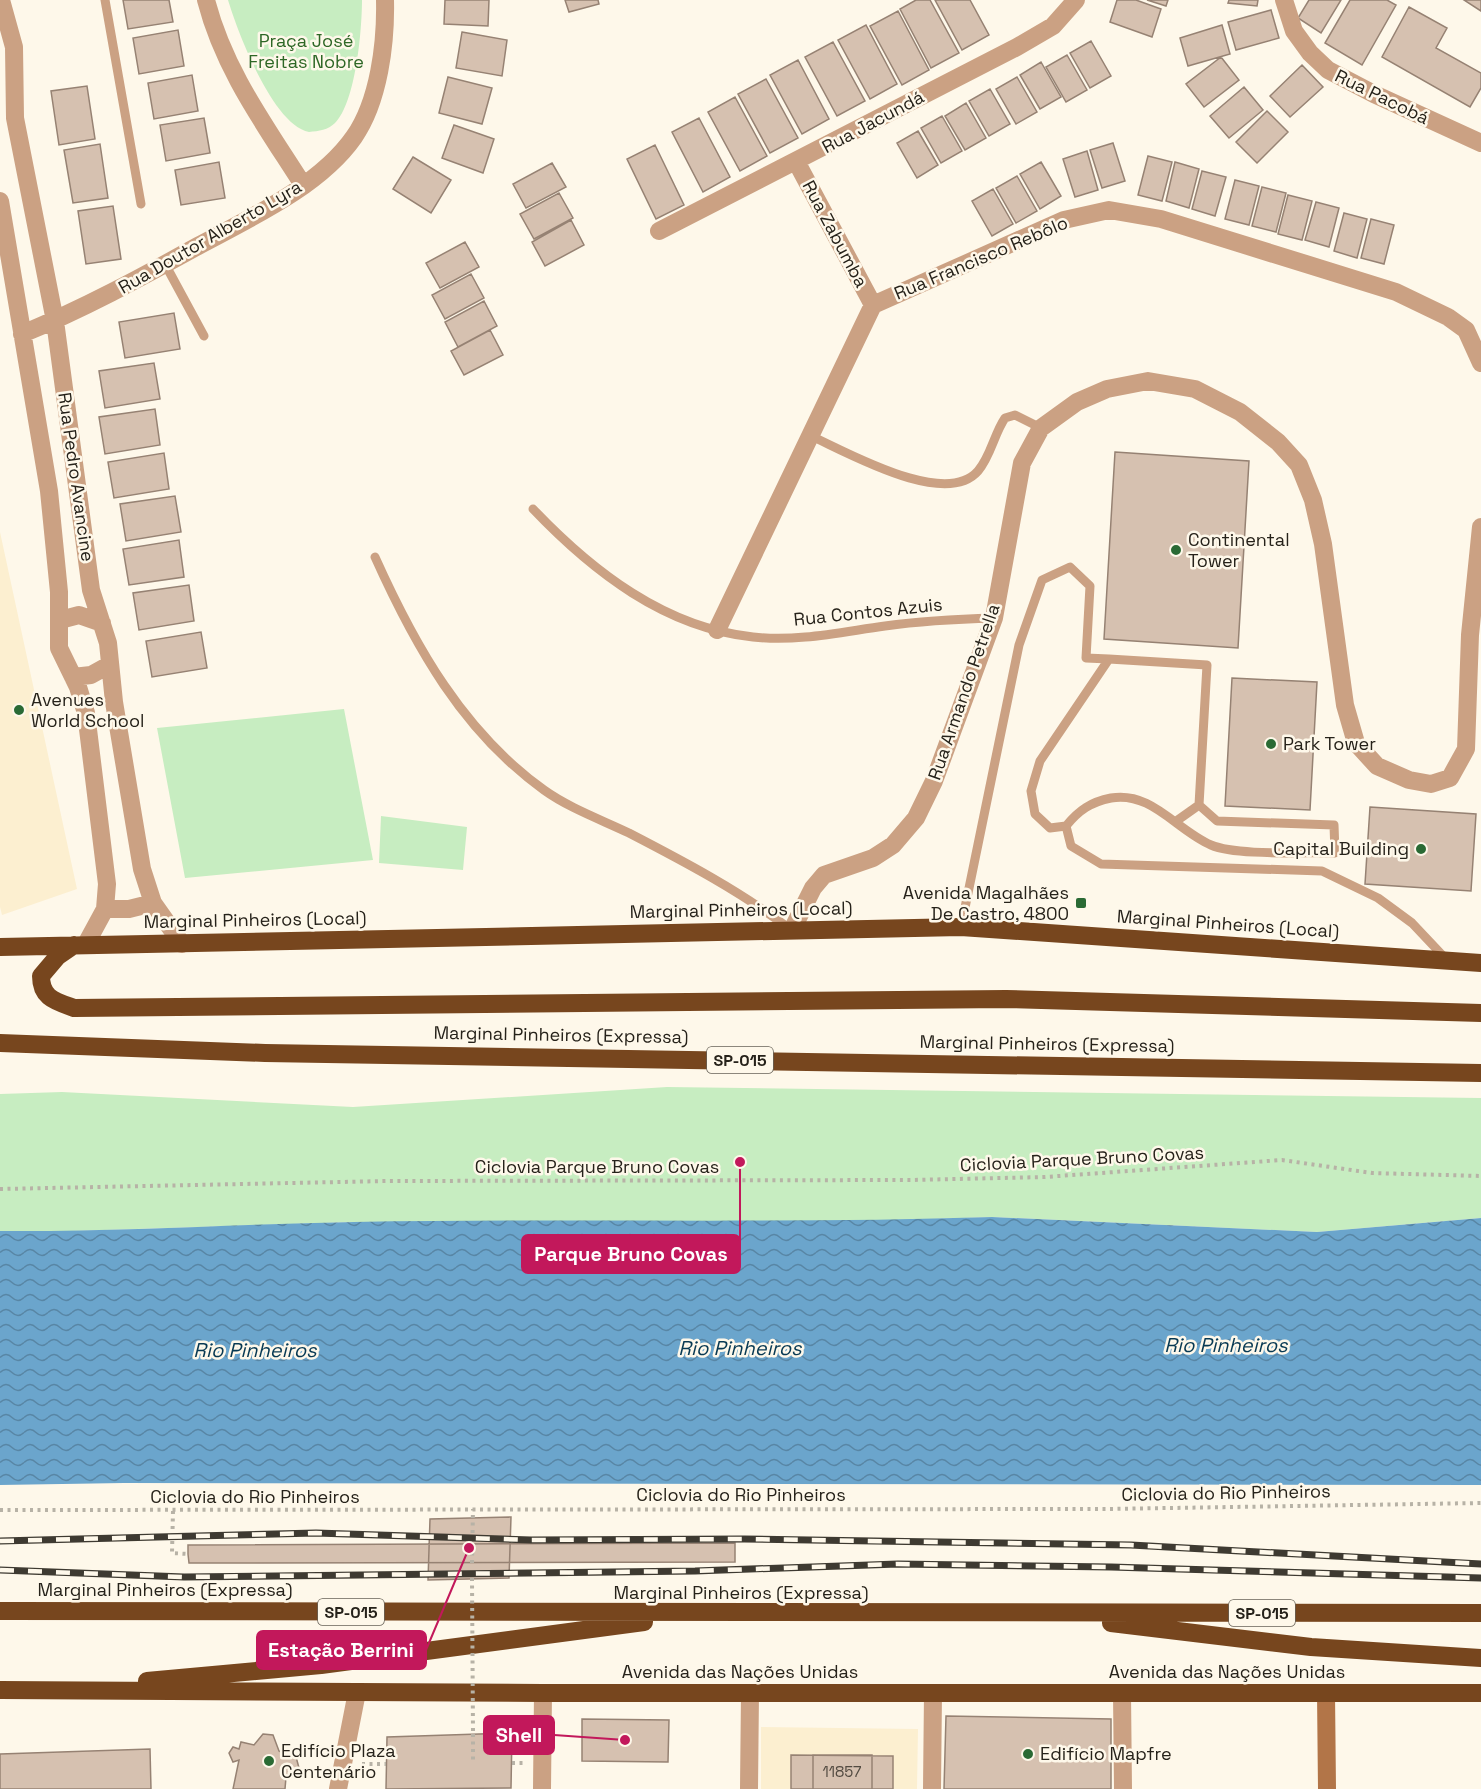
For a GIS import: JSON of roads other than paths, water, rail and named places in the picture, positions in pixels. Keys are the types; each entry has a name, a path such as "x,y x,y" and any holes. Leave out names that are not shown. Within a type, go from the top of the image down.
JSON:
{"highway":[{"name":"Marginal Pinheiros (Local)","path":"0,946 961,927 1481,963"},
{"path":"80,944 46,967 41,982 41,989 49,999 74,1008 1006,999 1481,1013"},
{"name":"Marginal Pinheiros (Expressa)","path":"0,1043 264,1053 1481,1073"},
{"name":"Marginal Pinheiros (Expressa)","path":"0,1611 702,1614 1481,1613"},
{"path":"1044,1613 1178,1632 1311,1647 1481,1658"},
{"path":"98,1689 175,1677 353,1661 702,1614"},
{"name":"Avenida das Nações Unidas","path":"0,1690 543,1693 1481,1693"}],"street":[{"name":"Rua Pedro Avancine","path":"1,0 4,28 14,47 6,78 55,321 91,590 108,643 109,666 138,849 153,903 182,944"},
{"path":"206,0 226,60 242,90 303,184"},
{"name":"Rua Doutor Alberto Lyra","path":"22,334 55,321 272,206 343,151 366,114 377,75 384,34 385,0"},
{"name":"Rua Jacundá","path":"659,231 797,163 1017,47 1053,26 1076,0"},
{"name":"Rua Pacobá","path":"1284,0 1294,31 1310,53 1328,70 1405,109 1481,142"},
{"name":"Rua Zabumba","path":"797,163 873,305"},
{"name":"Rua Pedro Avancine","path":"0,201 49,491 60,620 58,648 73,676 86,713 107,884 105,909 80,944"},
{"name":"Rua Francisco Rebôlo","path":"717,630 873,305 1064,220 1109,210 1161,219 1396,292 1448,317 1466,330 1481,363"},
{"name":"Rua Armando Petrella","path":"792,930 813,888 824,875 873,858 893,845 916,818 934,781 994,618 1022,463 1041,428 1077,402 1107,388 1148,381 1195,389 1240,412 1278,442 1299,465 1313,500 1323,544 1345,705 1356,743 1377,766 1409,780 1431,784 1450,778 1466,750 1470,634 1481,527"},
{"path":"60,620 79,615 102,622"},
{"path":"73,676 91,675 109,666"},
{"path":"105,909 129,909 153,903"},
{"path":"338,1789 357,1692"},
{"path":"542,1789 543,1693"},
{"path":"749,1789 750,1693"},
{"path":"932,1789 933,1693"},
{"path":"1122,1693 1123,1789"},
{"path":"1326,1693 1327,1789"}],"lane":[{"path":"105,0 141,204"},
{"path":"165,264 204,336"},
{"path":"809,435 909,479 938,484 958,483 977,473 1005,418 1015,415 1041,428"},
{"name":"Rua Contos Azuis","path":"533,509 566,543 613,581 670,613 717,630 753,637 785,638 828,636 922,621 994,618"},
{"path":"375,557 404,618 445,690 475,727 509,761 545,791 684,861 760,906 792,930"},
{"path":"961,927 1019,645 1042,580 1070,567 1090,586 1086,658 1207,665 1199,805"},
{"path":"1109,659 1040,761 1031,791 1035,814 1050,828 1066,826 1079,810 1101,800 1127,795 1150,804 1212,846 1241,850 1335,853 1334,825 1217,821 1199,805"},
{"path":"1175,822 1199,805"},
{"path":"1066,826 1071,846 1101,864 1322,871 1378,898 1412,923 1448,962"}],"water":[{"name":"Rio Pinheiros","path":"992,1217 1317,1232 1481,1218 1481,1485 124,1483 0,1485 0,1231 354,1222"}],"railway":[{"path":"0,1541 316,1533 531,1540 744,1539 1131,1545 1481,1564"},
{"path":"0,1570 184,1577 695,1571 898,1564 1111,1567 1481,1578"}],"place":[{"name":"Continental Tower","path":"1176,550"},
{"name":"Avenues World School","path":"19,710"},
{"name":"Park Tower","path":"1271,744"},
{"name":"Capital Building","path":"1421,849"},
{"name":"Avenida Magalhães De Castro, 4800","path":"1081,903"},
{"name":"Parque Bruno Covas","path":"740,1162"},
{"name":"Estação Berrini","path":"469,1548"},
{"name":"Shell","path":"625,1740"},
{"name":"Edifício Mapfre","path":"1028,1754"},
{"name":"Edifício Plaza Centenário","path":"269,1761"}],"park label":[{"name":"Praça José Freitas Nobre","path":"306,51"}]}
